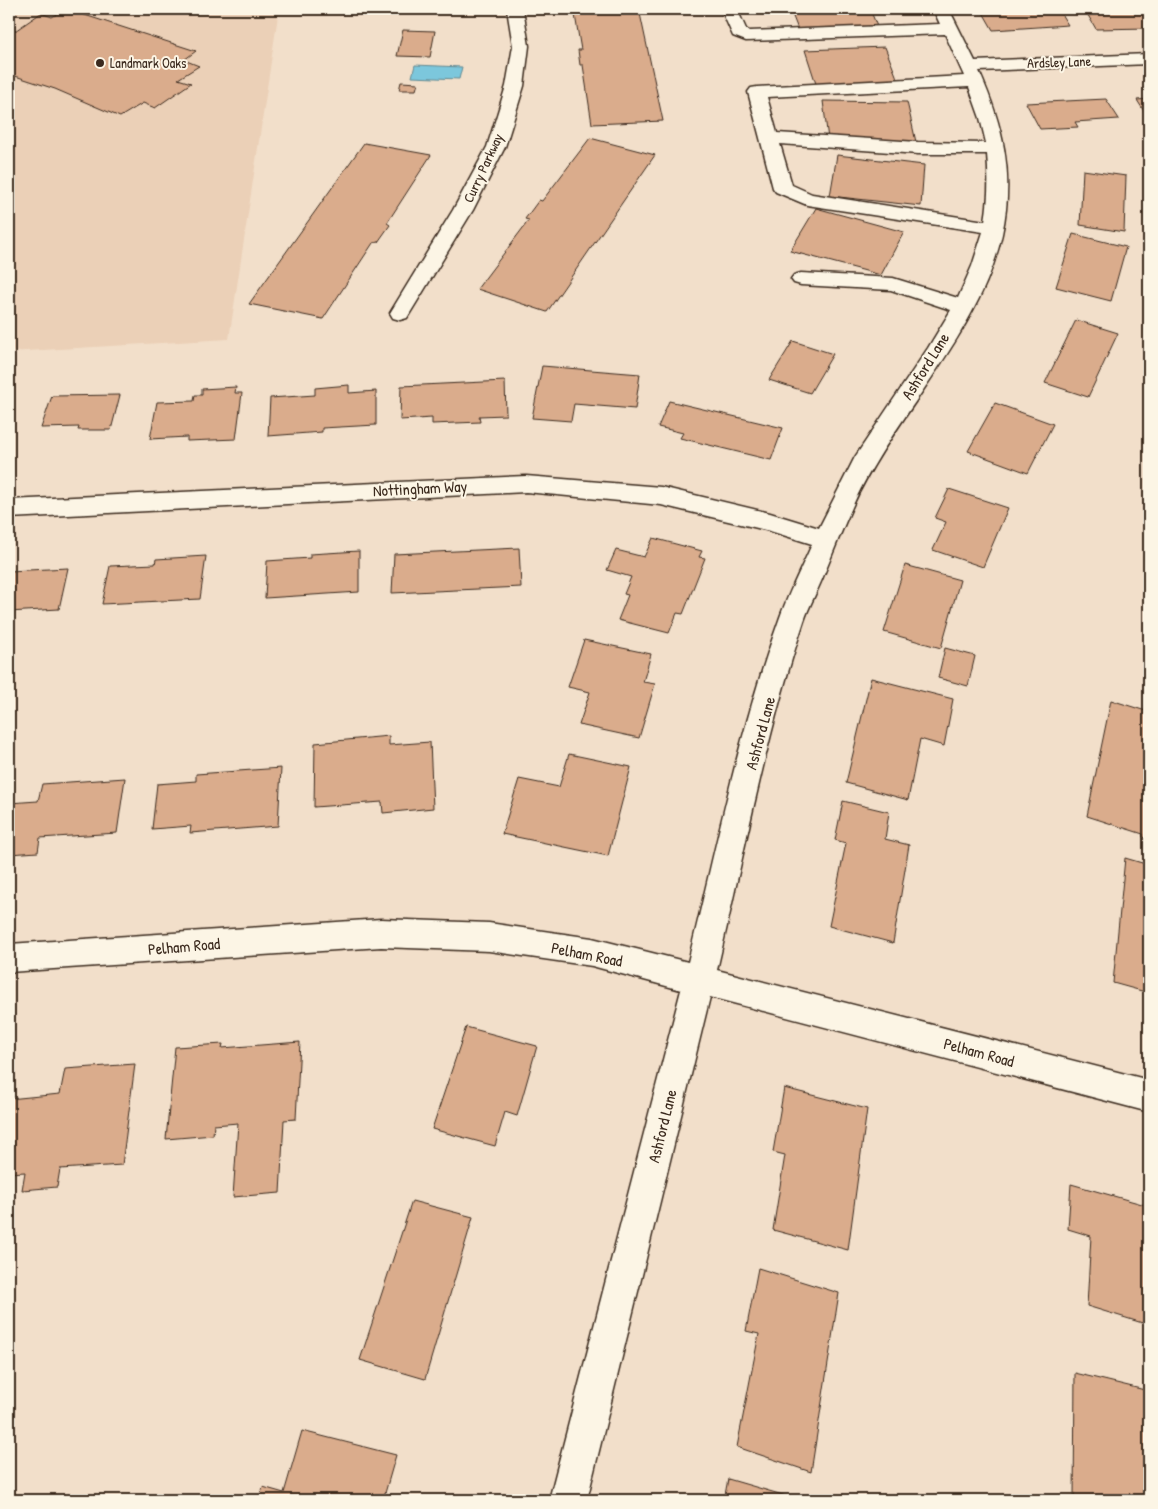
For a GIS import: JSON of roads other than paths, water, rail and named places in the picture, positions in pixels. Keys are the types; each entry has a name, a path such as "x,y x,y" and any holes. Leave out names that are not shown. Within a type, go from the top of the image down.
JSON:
{"street":[{"name":"Curry Parkway","path":"400,313 463,210 496,147 515,86 522,46 515,9"},
{"path":"729,9 739,32 746,36 951,29"},
{"name":"Ashford Lane","path":"568,1500 758,738 792,620 826,539 863,462 938,348 974,286 993,228 1000,191 997,149 987,105 941,9"},
{"name":"Ardsley Lane","path":"769,138 757,92 1149,59"},
{"path":"993,228 807,199 783,188 769,138 918,148 997,149"},
{"path":"801,279 893,284 962,306"},
{"name":"Nottingham Way","path":"9,509 526,484 661,496 770,522 826,539"},
{"name":"Pelham Road","path":"9,958 381,933 489,937 583,951 1149,1096"}],"water":[{"path":"415,65 462,67 459,79 412,77"}],"place":[{"name":"Landmark Oaks","path":"100,63"}]}
